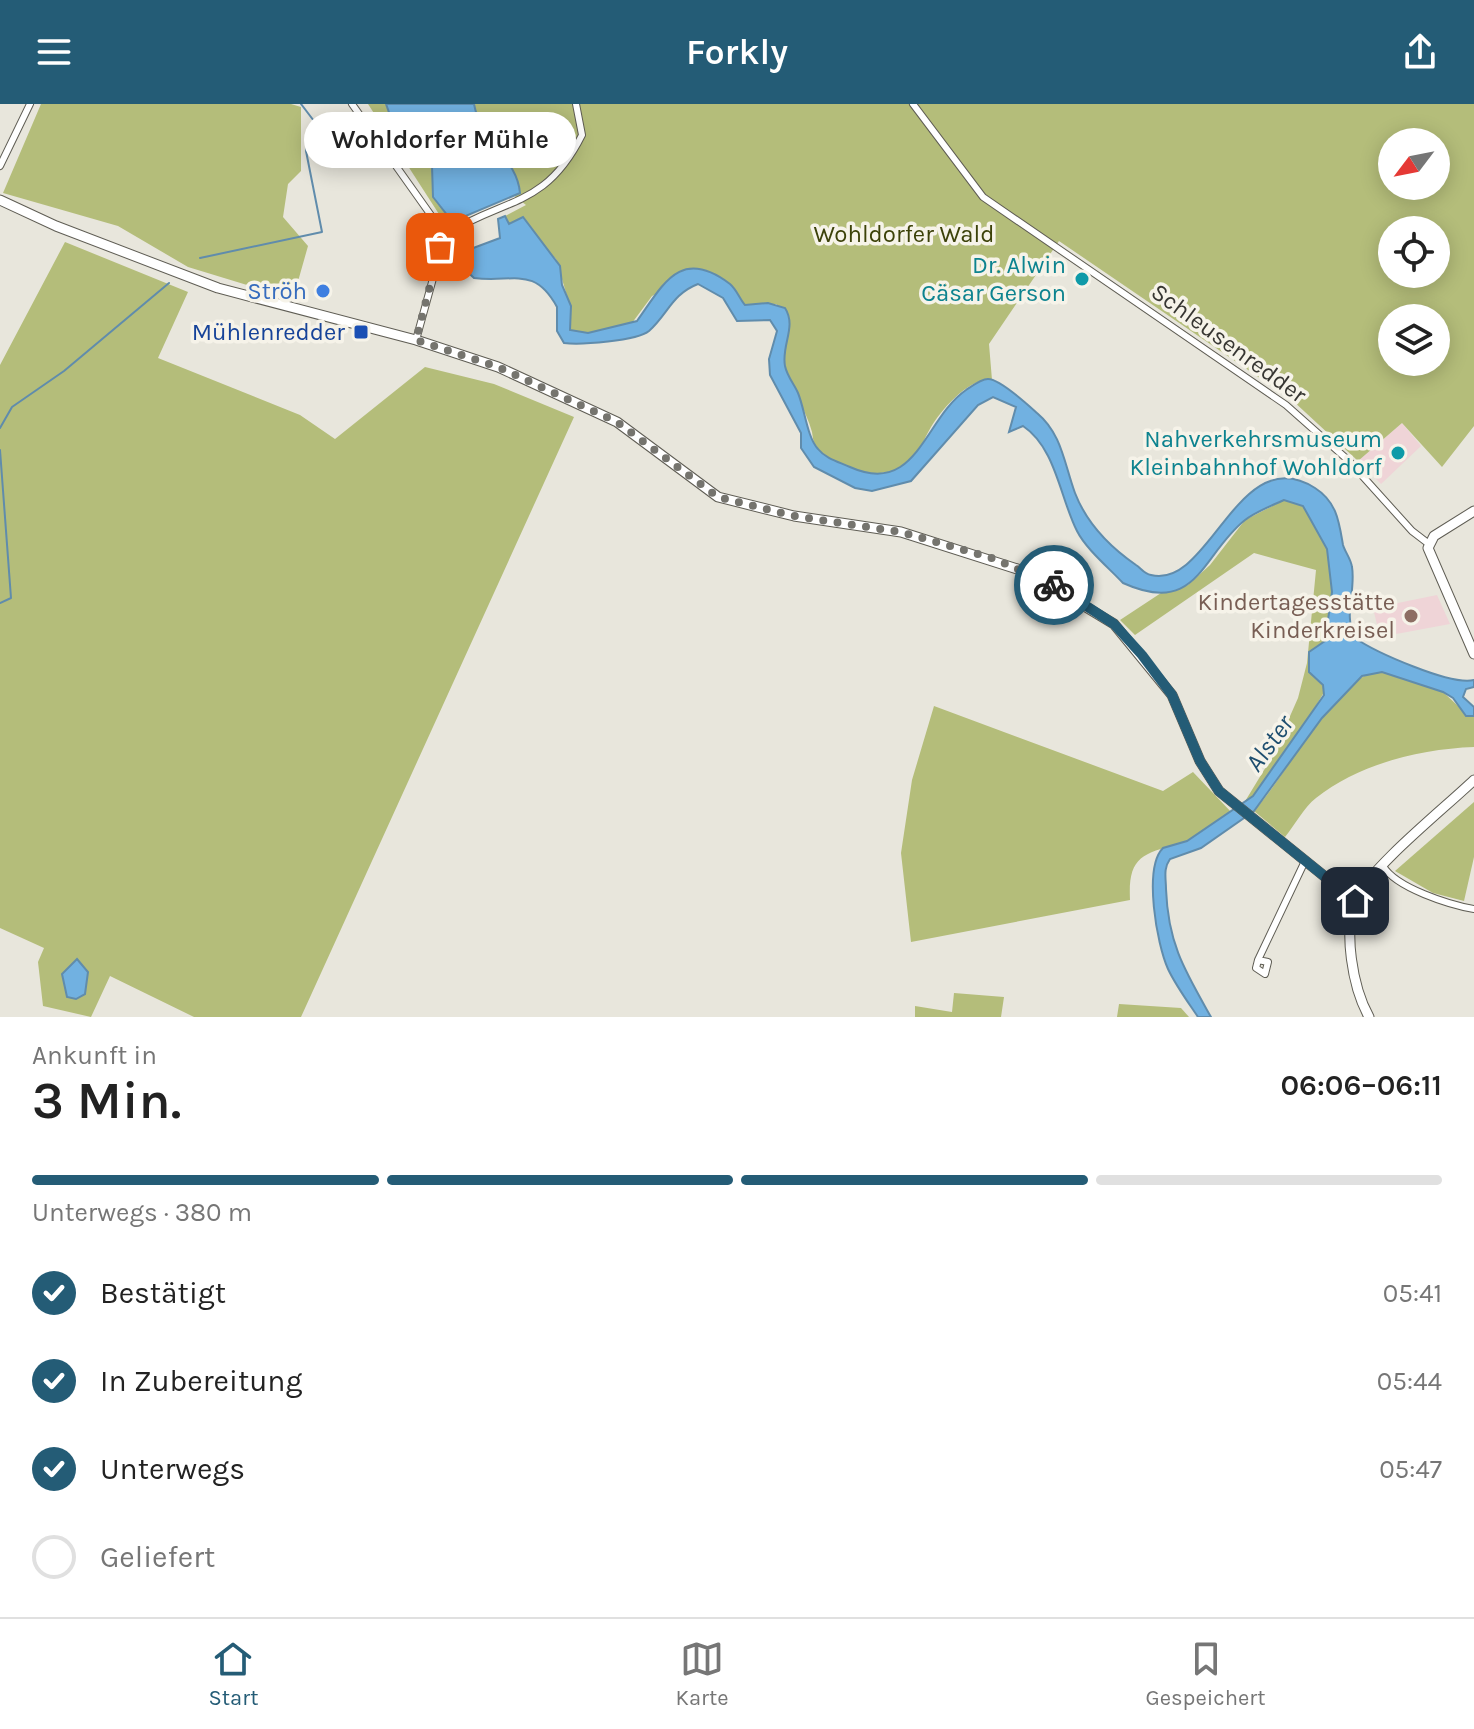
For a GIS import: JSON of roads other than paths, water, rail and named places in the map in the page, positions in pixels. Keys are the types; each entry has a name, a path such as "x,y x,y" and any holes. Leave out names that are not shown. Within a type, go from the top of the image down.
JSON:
{"street":[{"path":"0,166 30,104"},
{"path":"352,104 445,235"},
{"path":"445,235 514,205 560,171 582,135 576,104"},
{"name":"Schleusenredder","path":"913,104 983,197 1286,405 1348,460 1412,531 1429,544 1431,556 1474,654"},
{"path":"0,200 56,226 218,288 416,340 498,367 617,422 718,497 794,516 901,532 992,558 1070,593 1114,624 1142,655 1172,695 1205,772 1226,798 1355,901"},
{"path":"416,340 445,235"},
{"path":"1429,544 1434,536 1474,511"},
{"path":"1369,1017 1353,982 1355,901 1383,866 1474,780"},
{"path":"1258,960 1305,861"},
{"path":"1383,866 1395,879 1430,896 1474,909"}],"water":[{"path":"386,104 474,104 484,129 513,170 520,193 461,218 448,216 433,197 432,166 396,132"},
{"path":"505,216 509,224 523,217 560,266 562,285 571,306 570,330 588,333 637,321 665,283 685,270 713,273 732,286 745,305 768,303 785,308 790,322 785,366 798,393 811,438 825,455 850,467 872,473 890,472 917,451 952,403 966,390 985,379 999,383 1033,409 1052,430 1080,504 1100,534 1117,551 1151,575 1172,574 1191,561 1245,498 1265,483 1288,478 1315,488 1332,506 1351,564 1350,621 1355,638 1395,659 1432,673 1474,680 1474,687 1466,689 1463,697 1474,707 1474,716 1466,716 1453,698 1443,692 1382,672 1362,676 1322,718 1254,811 1201,848 1170,859 1166,870 1166,889 1174,942 1211,1017 1198,1017 1175,982 1164,958 1156,925 1154,872 1163,848 1187,841 1253,796 1324,695 1323,685 1309,672 1309,652 1325,641 1332,592 1327,549 1303,506 1284,500 1245,520 1196,577 1183,587 1168,592 1148,591 1123,583 1081,538 1050,460 1034,435 1023,426 1009,432 1016,407 993,397 978,405 911,481 872,491 855,488 814,467 801,448 801,433 770,375 769,359 777,331 770,320 737,321 723,298 698,284 682,293 655,325 643,334 608,342 564,343 557,331 557,307 540,285 522,279 474,278 460,265 460,248 465,245 468,250 500,238 498,219"},
{"path":"77,959 88,972 85,994 76,999 67,997 62,974"}],"waterway":[{"path":"200,258 322,232 306,151 314,121 301,104"},
{"path":"0,428 12,407 64,371 169,283"},
{"path":"0,450 11,598 0,603"}],"place":[{"name":"Wohldorfer Mühle","path":"440,247"},
{"name":"Dr. Alwin Cäsar Gerson","path":"1082,279"},
{"name":"Ströh","path":"323,291"},
{"name":"Mühlenredder","path":"361,332"},
{"name":"Nahverkehrsmuseum Kleinbahnhof Wohldorf","path":"1398,453"},
{"name":"Kindertagesstätte Kinderkreisel","path":"1411,616"}],"park label":[{"name":"Wohldorfer Wald","path":"904,234"}],"water label":[{"name":"Alster","path":"1269,743"}]}
